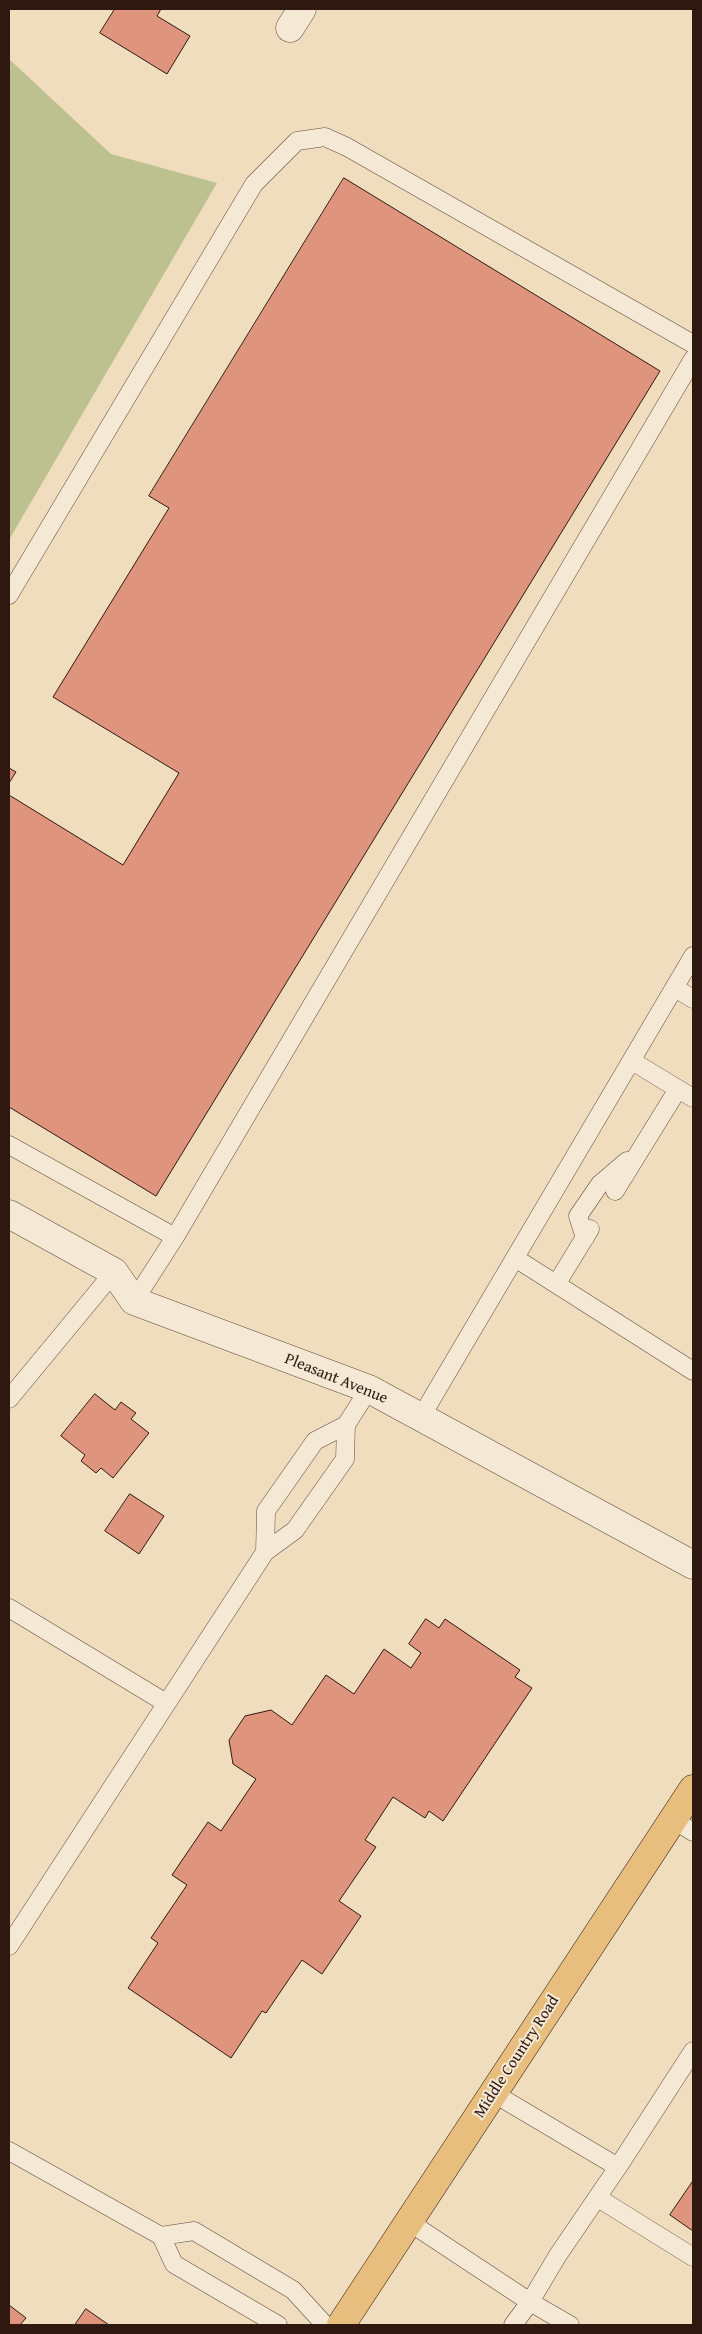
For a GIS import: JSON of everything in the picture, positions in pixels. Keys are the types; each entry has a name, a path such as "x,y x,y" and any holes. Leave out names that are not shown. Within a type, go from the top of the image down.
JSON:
{"main road":[{"name":"Middle Country Road","path":"341,2325 493,2093 683,1826 693,1789"}],"street":[{"path":"9,1214 114,1272 134,1301"},
{"name":"Pleasant Avenue","path":"134,1301 369,1389 693,1565"}],"lane":[{"path":"9,595 254,184 297,141 325,137 347,147 693,344"},
{"path":"134,1301 175,1237 693,359"},
{"path":"421,1417 693,956"},
{"path":"675,988 693,999"},
{"path":"632,1060 693,1098"},
{"path":"615,1191 678,1089"},
{"path":"9,1145 175,1237"},
{"path":"557,1283 589,1231 578,1216 600,1184 640,1150"},
{"path":"515,1258 693,1371"},
{"path":"9,1399 114,1272"},
{"path":"264,1552 266,1511 315,1441 346,1425 369,1389"},
{"path":"9,1946 264,1552 295,1530 345,1460 346,1425"},
{"path":"9,1608 166,1704"},
{"path":"513,2325 530,2302 558,2255 598,2198 693,2051"},
{"path":"493,2093 618,2167"},
{"path":"9,2151 161,2236 174,2264 278,2325"},
{"path":"598,2198 693,2256"},
{"path":"409,2222 530,2302 570,2325"},
{"path":"161,2236 194,2230 294,2290 325,2325"}],"green space":[{"path":"9,59 111,154 217,183 9,540"}],"building":[{"path":"115,9 161,9 157,16 190,36 167,74 100,33"},
{"path":"344,178 660,371 156,1196 9,1107 9,795 123,865 179,773 53,697 169,508 149,496"},
{"path":"9,768 16,772 9,783"},
{"path":"95,1394 115,1410 121,1402 136,1413 131,1419 149,1433 113,1478 101,1468 96,1473 81,1461 85,1455 61,1436"},
{"path":"130,1494 164,1516 139,1554 105,1531"},
{"path":"426,1619 439,1628 445,1619 520,1670 515,1677 532,1688 443,1821 429,1811 425,1818 393,1797 365,1840 376,1847 339,1901 361,1916 322,1974 302,1960 266,2013 262,2011 231,2058 128,1988 158,1943 151,1938 187,1885 172,1875 208,1822 221,1831 256,1779 233,1764 229,1740 245,1716 271,1710 292,1725 326,1675 354,1694 384,1649 411,1668 421,1653 409,1644"},
{"path":"693,2181 693,2231 670,2215"},
{"path":"9,2305 26,2318 20,2325 9,2325"},
{"path":"86,2309 109,2325 75,2325"}]}
